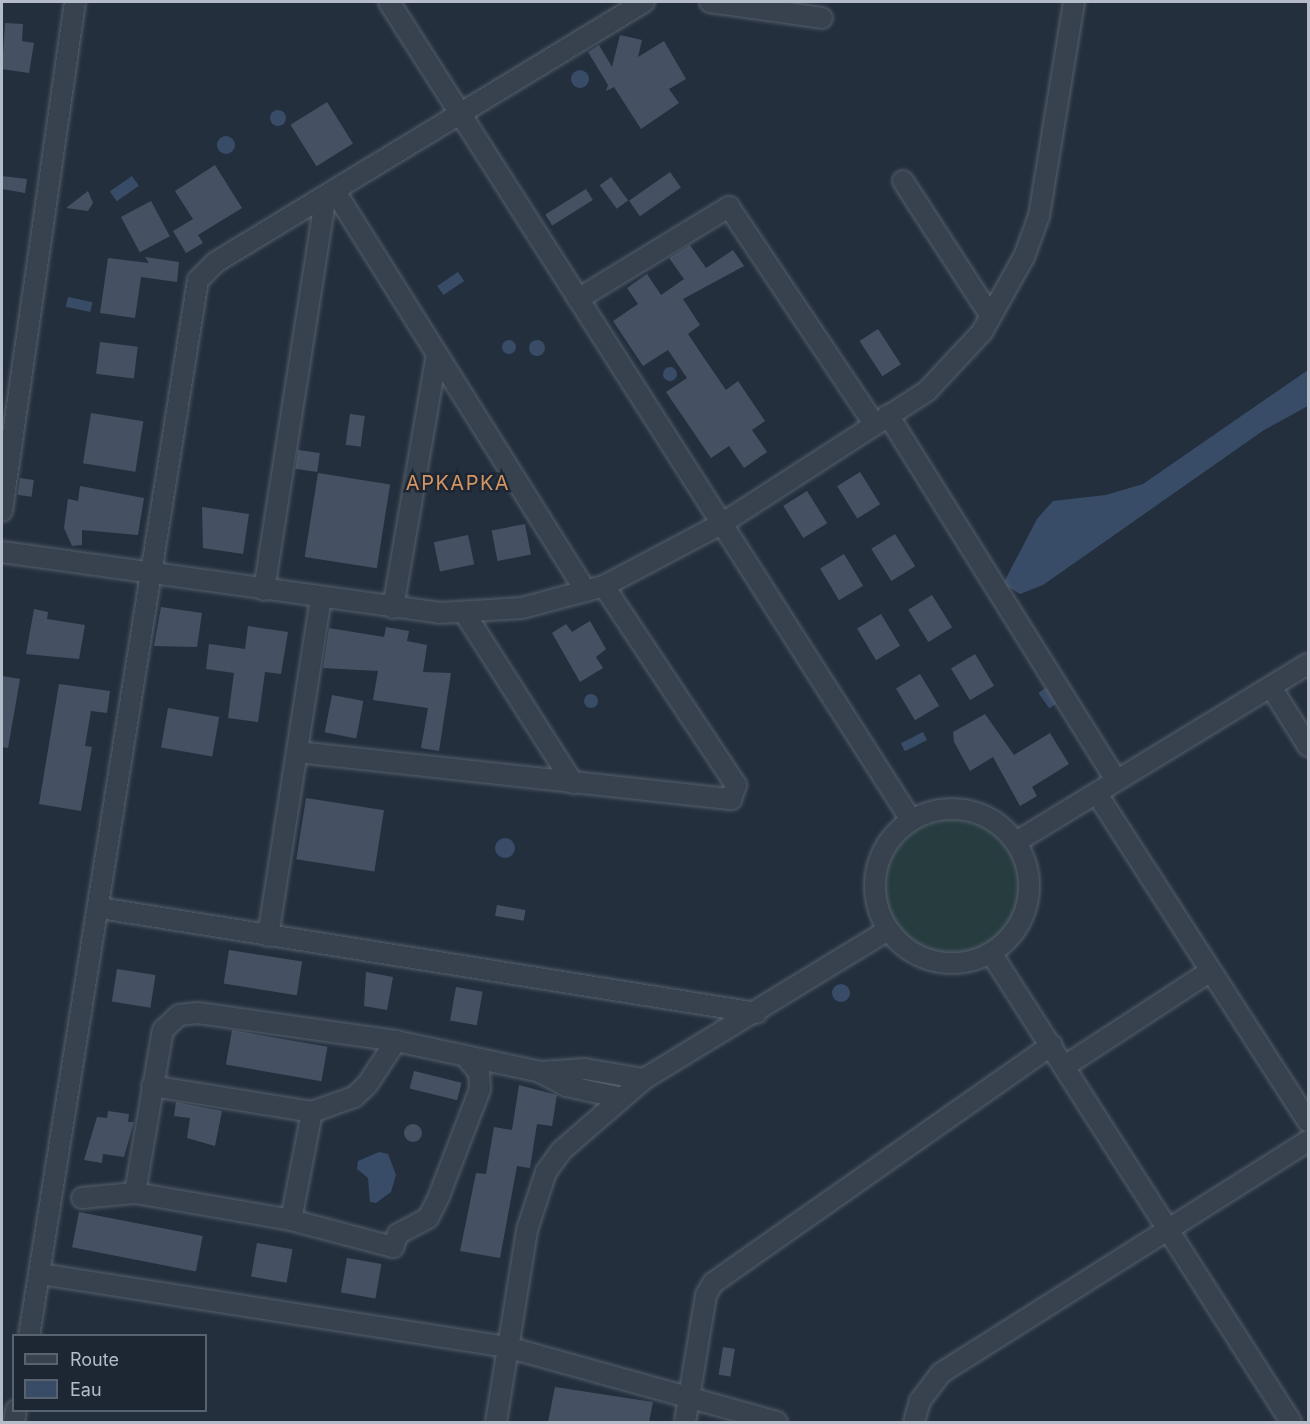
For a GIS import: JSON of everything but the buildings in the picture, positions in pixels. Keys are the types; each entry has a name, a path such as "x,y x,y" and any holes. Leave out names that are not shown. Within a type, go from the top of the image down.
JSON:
{"street":[{"path":"2,511 75,2"},
{"path":"389,2 911,820"},
{"path":"29,1334 100,908 198,280 216,262 330,196 644,2"},
{"path":"710,2 822,18"},
{"path":"2,552 393,608 464,612 522,608 595,589 723,523 927,391 958,360 990,315 1024,258 1039,216 1074,2"},
{"path":"903,181 990,315"},
{"path":"297,752 725,801 737,791 595,589 330,196"},
{"path":"264,590 330,196"},
{"path":"578,299 729,207 881,420 1116,780"},
{"path":"393,608 437,354"},
{"path":"268,936 321,597"},
{"path":"464,612 573,783"},
{"path":"1016,842 1308,664"},
{"path":"1271,687 1308,746"},
{"path":"1097,794 1308,1122"},
{"path":"946,808 972,811 997,823 1016,842 1028,873 1026,907 1015,931 991,953 958,963 931,961 907,949 888,930 875,892 878,865 889,841 911,820 946,808"},
{"path":"100,908 757,1013"},
{"path":"496,1422 519,1261 546,1172 644,1079 757,1013 888,930"},
{"path":"991,953 1052,1045 1291,1422"},
{"path":"1065,1066 1211,970"},
{"path":"135,1193 163,1030 179,1015 198,1013 396,1041 469,1061 540,1072 571,1069 644,1079"},
{"path":"152,1086 312,1112 354,1096 367,1086 396,1041"},
{"path":"685,1422 706,1295 713,1283 1052,1045"},
{"path":"82,1198 135,1193 291,1220 393,1247 398,1234 428,1218 480,1089 479,1071 469,1061"},
{"path":"540,1072 566,1086 622,1098"},
{"path":"291,1220 312,1112"},
{"path":"914,1422 920,1401 941,1373 1308,1141"},
{"path":"40,1274 507,1347 777,1422"}],"green space":[{"path":"952,820 978,825 999,840 1014,861 1019,887 1014,913 999,934 978,949 952,954 926,949 905,934 890,913 885,887 890,861 905,840 926,825"}],"water":[{"path":"580,70 586,73 589,79 586,85 580,88 574,85 571,79 574,73"},
{"path":"278,110 284,112 286,118 284,124 278,126 272,124 270,118 272,112"},
{"path":"222,136 230,136 235,141 233,152 222,154 217,149 217,141"},
{"path":"132,176 139,186 117,201 110,191"},
{"path":"458,272 464,281 443,295 437,286"},
{"path":"68,297 92,302 90,312 66,307"},
{"path":"506,340 512,340 516,347 512,354 506,354 502,350 502,344"},
{"path":"537,340 545,348 537,356 529,348"},
{"path":"667,367 673,367 677,374 673,381 667,381 663,377 663,371"},
{"path":"1308,370 1308,406 1264,430 1043,585 1020,594 1003,584 1037,519 1053,501 1106,495 1143,484"},
{"path":"1048,686 1059,701 1049,708 1038,693"},
{"path":"591,694 596,696 598,701 596,706 591,708 586,706 584,701 586,696"},
{"path":"923,732 927,740 905,751 901,743"},
{"path":"505,838 512,841 515,848 512,855 505,858 498,855 495,848 498,841"},
{"path":"841,984 847,987 850,993 847,999 841,1002 835,999 832,993 835,987"},
{"path":"379,1152 388,1154 396,1175 391,1192 376,1203 370,1202 368,1178 357,1169 358,1161"}],"district":[{"name":"APKAPKA","path":"458,483"}]}
